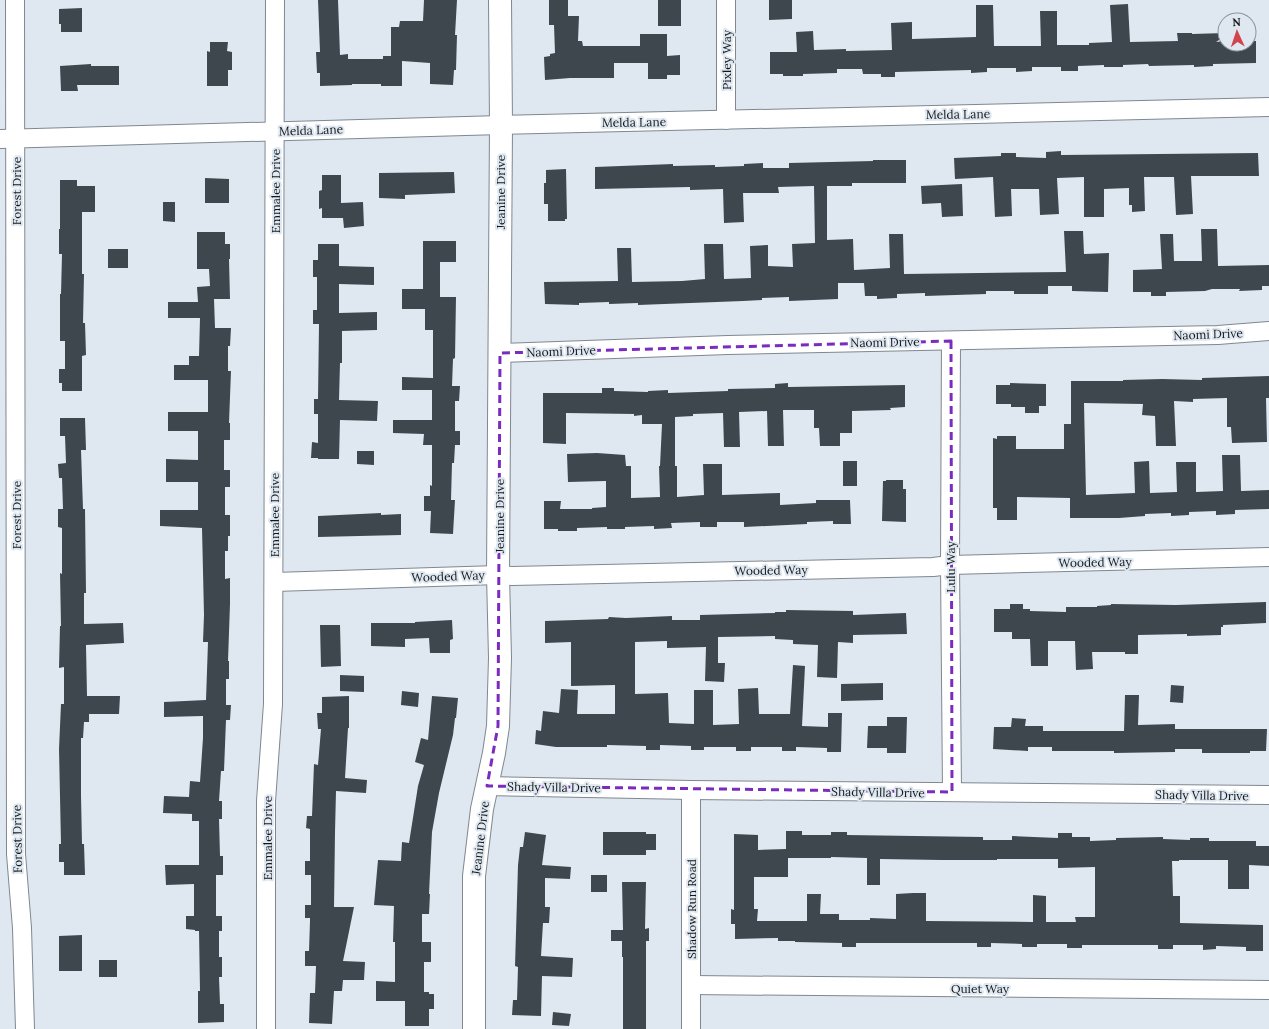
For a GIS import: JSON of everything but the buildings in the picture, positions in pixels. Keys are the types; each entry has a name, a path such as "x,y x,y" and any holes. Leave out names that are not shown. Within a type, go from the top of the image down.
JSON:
{"street":[{"name":"Forest Drive","path":"15,0 8,138 16,854 22,928 24,1029"},
{"name":"Emmalee Drive","path":"266,1029 266,802 273,704 275,0"},
{"name":"Jeanine Drive","path":"474,1029 474,876 482,809 498,726 500,658 498,574 501,124 500,0"},
{"name":"Pixley Way","path":"726,0 726,120"},
{"name":"Melda Lane","path":"8,138 501,124 1269,107"},
{"name":"Naomi Drive","path":"500,353 728,345 1218,335 1269,331"},
{"name":"Lulu Way","path":"951,341 950,565 952,792"},
{"name":"Wooded Way","path":"274,582 498,574 512,576 1269,557"},
{"name":"Shady Villa Drive","path":"487,786 690,790 1269,796"},
{"name":"Shadow Run Road","path":"690,790 691,1029"},
{"name":"Quiet Way","path":"691,985 1269,990"}],"highlighted area":[{"path":"951,341 952,792 487,786 498,726 500,353"}]}
